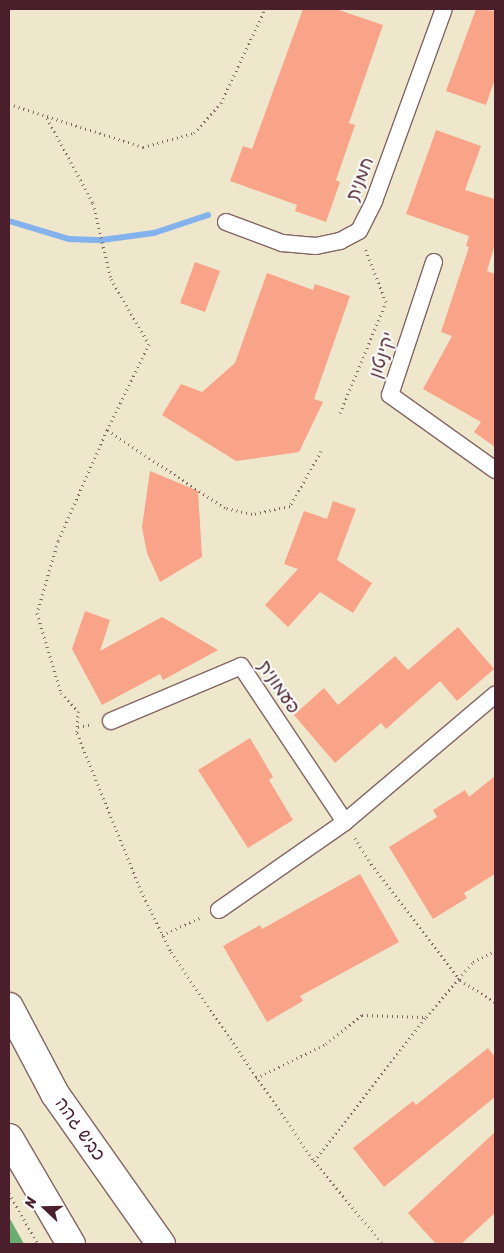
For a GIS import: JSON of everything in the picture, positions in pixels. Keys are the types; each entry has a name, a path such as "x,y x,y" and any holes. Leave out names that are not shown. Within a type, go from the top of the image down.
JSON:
{"highway":[{"name":"כביש גהה","path":"9,1007 54,1094 161,1244"},
{"path":"9,1138 71,1244"}],"street":[{"name":"חמנית","path":"359,231 374,201 444,9"},
{"path":"226,222 282,243 316,246 340,241 359,231"},
{"name":"יקינטון","path":"434,262 390,395 495,470"},
{"name":"פעמונית","path":"111,721 241,666 345,822"},
{"path":"219,910 345,822 495,695"}],"path":[{"path":"9,104 47,118 143,147 194,133 221,103 265,9"},
{"path":"47,118 93,202 111,279 149,344 107,430 58,541 37,613 62,693 78,711 77,733 141,891 162,935 256,1078 314,1161 383,1244"},
{"path":"340,414 386,302 359,231"},
{"path":"107,430 225,508 252,514 290,506 321,451"},
{"path":"345,822 371,864 460,980 495,1002"},
{"path":"162,935 219,910"},
{"path":"314,1161 426,1017 460,980 473,962 495,951"},
{"path":"256,1078 326,1044 362,1015 426,1017"},
{"path":"9,1193 38,1244"}],"green space":[{"path":"9,1217 24,1244 9,1244"}],"building":[{"path":"303,9 336,9 383,25 349,123 355,125 336,180 340,182 326,222 295,211 297,205 230,181 243,146 252,149"},
{"path":"476,9 495,11 495,79 486,105 446,91"},
{"path":"436,130 481,146 465,190 495,199 495,244 487,271 495,274 495,447 474,432 481,422 423,389 452,336 441,332 469,247 466,246 469,236 406,214"},
{"path":"195,262 220,271 205,312 180,303"},
{"path":"267,273 313,290 315,284 350,296 314,399 323,402 299,452 236,461 162,415 181,384 202,392 235,363"},
{"path":"150,471 198,491 202,557 160,582 147,553 142,527"},
{"path":"333,501 356,509 337,560 372,583 353,613 320,592 288,627 265,605 298,569 284,564 304,511 327,519"},
{"path":"85,611 110,620 100,651 162,617 218,650 163,680 160,674 102,705 72,649"},
{"path":"458,627 494,669 457,701 440,681 386,729 381,723 335,763 294,715 324,688 338,705 395,656 408,670"},
{"path":"250,738 273,777 269,780 293,820 248,848 198,770"},
{"path":"495,776 495,874 464,893 467,898 433,919 389,847 437,817 433,810 465,790 469,797"},
{"path":"360,874 399,942 300,996 303,1001 267,1022 223,946 260,925 262,929"},
{"path":"488,1048 495,1057 495,1097 384,1187 353,1148 413,1101 416,1105"},
{"path":"495,1132 495,1213 461,1244 436,1244 408,1213"}],"waterway":[{"path":"9,221 69,239 102,240 154,233 208,215"}]}
